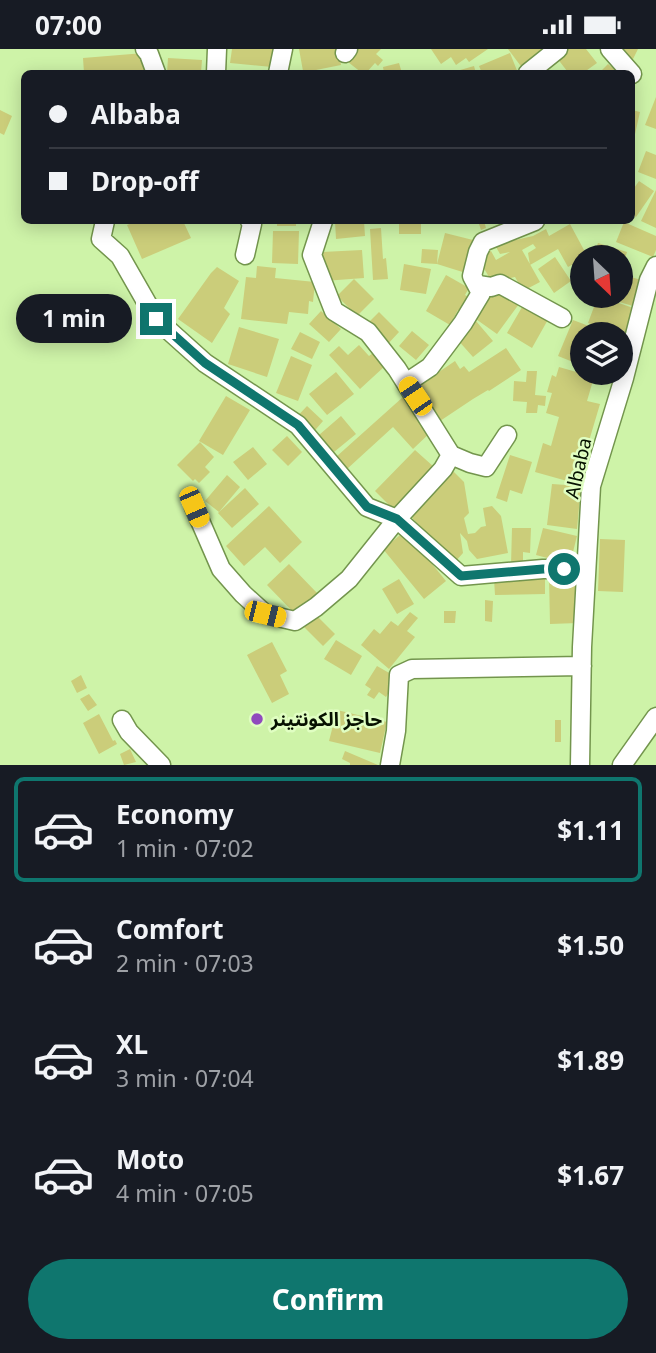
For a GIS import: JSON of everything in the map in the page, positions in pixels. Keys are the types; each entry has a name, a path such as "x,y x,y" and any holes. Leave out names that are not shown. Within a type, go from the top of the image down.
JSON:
{"street":[{"path":"145,49 155,70"},
{"path":"216,70 217,49"},
{"path":"279,70 283,49"},
{"path":"535,70 558,49"},
{"path":"610,49 628,70"},
{"path":"104,224 101,239 120,256 156,319 205,363 298,425 367,507 397,519 461,576 543,569 586,569"},
{"path":"246,255 252,224"},
{"path":"322,224 312,255 334,311 368,332 406,383 451,455 486,467 507,435"},
{"path":"406,383 430,367 463,323 481,292 472,275 484,241 527,224"},
{"name":"Albaba","path":"580,765 591,486 624,378 649,280 656,266"},
{"path":"478,285 491,287 500,284 562,318"},
{"path":"194,507 221,569 243,594 265,614 295,621 349,579 397,519 443,469 451,455"},
{"path":"390,765 396,731 399,675 412,670 582,666"},
{"path":"622,765 656,717"},
{"path":"122,720 129,732 160,765"}],"building":[{"path":"232,49 273,49 272,67 230,63"},
{"path":"299,49 338,49 341,65 303,70"},
{"path":"358,49 381,49 376,54 383,60 378,66 375,63 369,70 358,70 348,62"},
{"path":"431,49 488,49 469,62 466,58 456,65 451,57 441,64"},
{"path":"508,49 541,49 544,52 523,69"},
{"path":"568,49 586,49 597,63 587,70 566,70 557,58"},
{"path":"614,49 638,49 633,59"},
{"path":"144,53 146,70 84,70 83,58"},
{"path":"510,53 517,70 481,70 479,66"},
{"path":"168,58 202,60 201,70 167,70"},
{"path":"399,63 401,70 384,70 383,67"},
{"path":"608,64 615,70 602,70"},
{"path":"656,97 656,129 645,125"},
{"path":"0,110 12,116 4,135 0,133"},
{"path":"635,111 640,112 635,134"},
{"path":"646,151 656,155 656,179 638,172"},
{"path":"639,181 654,191 636,217 635,216 635,187"},
{"path":"656,190 656,228 641,221"},
{"path":"184,224 191,238 142,259 127,225"},
{"path":"277,224 296,224 296,226"},
{"path":"335,224 364,224 365,236 336,239"},
{"path":"399,224 421,224 421,234 399,234"},
{"path":"570,224 581,245 570,245 570,266 568,267 558,249 530,265 540,282 523,291 515,277 493,284 478,258 491,251 496,260 510,252 500,254 492,240 509,237 511,241 533,236 546,229 549,236","holes":["533,244 536,248 528,253 530,264 522,250"]},
{"path":"623,224 656,236 653,257 634,249 634,245 616,242"},
{"path":"381,228 383,259 386,258 388,279 373,280 370,229"},
{"path":"273,231 299,231 298,264 272,263"},
{"path":"445,233 477,241 469,274 437,264"},
{"path":"422,249 438,250 437,264 421,263"},
{"path":"362,250 364,278 324,281 322,252"},
{"path":"555,257 570,282 554,293 538,269"},
{"path":"404,264 431,269 426,294 400,290"},
{"path":"257,266 276,268 275,278 315,282 313,302 309,301 308,314 289,312 287,324 241,319 246,277 256,278"},
{"path":"217,267 239,281 224,308 230,314 212,343 178,319"},
{"path":"446,275 469,288 465,295 472,299 463,314 458,310 450,325 426,311"},
{"path":"634,278 641,280 634,303"},
{"path":"354,279 374,299 357,316 337,296"},
{"path":"495,287 519,304 497,334 473,317"},
{"path":"525,302 550,316 532,348 507,333"},
{"path":"594,308 636,309 632,322 588,322"},
{"path":"321,311 341,329 329,342 309,324"},
{"path":"379,312 399,332 386,346 365,326"},
{"path":"476,321 493,341 473,357 456,338"},
{"path":"239,327 279,339 267,377 228,364"},
{"path":"570,327 570,361 558,356"},
{"path":"412,331 429,345 416,360 399,346"},
{"path":"300,332 320,342 312,359 291,349"},
{"path":"359,345 369,356 373,353 385,366 360,389 329,355 339,346 348,355"},
{"path":"506,348 521,370 440,421 417,387 455,361 460,369 464,366 469,372"},
{"path":"291,356 312,365 298,401 276,393"},
{"path":"559,367 570,370 570,385 592,385 587,401 600,404 586,451 595,453 585,486 535,472 543,443 551,446 559,417 546,413 552,393 547,392 552,375 556,377"},
{"path":"527,371 537,371 535,395 546,396 545,406 538,405 537,413 526,413 527,402 513,401 514,381 526,382"},
{"path":"336,372 354,394 327,415 309,394"},
{"path":"226,396 250,410 223,455 199,441"},
{"path":"403,397 433,430 413,449 393,427 347,469 336,457"},
{"path":"307,406 323,421 310,436 293,421"},
{"path":"341,416 356,434 334,452 319,435"},
{"path":"287,436 302,452 288,466 272,450"},
{"path":"200,442 214,457 205,467 210,472 199,483 195,479 193,481 177,465"},
{"path":"253,447 267,464 248,480 233,462"},
{"path":"415,450 434,467 393,509 375,491"},
{"path":"510,455 532,462 522,494 510,490 507,502 496,498"},
{"path":"453,471 464,482 469,513 464,518 468,534 486,526 483,508 492,506 501,516 508,553 477,559 460,533 463,553 455,562 413,519 411,512"},
{"path":"227,475 240,487 219,512 205,501"},
{"path":"552,484 581,486 577,529 547,525"},
{"path":"245,488 259,504 232,528 218,513"},
{"path":"269,506 302,542 280,563 265,547 244,566 226,546"},
{"path":"512,528 531,528 530,553 523,552 523,565 511,565"},
{"path":"543,528 577,536 570,564 536,555"},
{"path":"405,531 446,581 424,599 383,549"},
{"path":"600,539 625,540 623,592 598,591"},
{"path":"289,564 318,594 296,615 267,585"},
{"path":"567,576 567,584 577,583 578,623 550,624 549,577"},
{"path":"545,578 545,594 495,595 494,579"},
{"path":"399,579 414,604 397,614 382,589"},
{"path":"485,600 493,601 492,622 485,621"},
{"path":"444,611 456,611 455,623 444,623"},
{"path":"410,612 418,618 407,631 415,637 389,669 361,645 374,629 380,634 391,621 398,626"},
{"path":"316,615 335,634 323,646 304,627"},
{"path":"336,640 362,656 351,675 324,659"},
{"path":"272,642 287,671 280,675 289,694 272,703 247,655"},
{"path":"377,666 398,678 386,697 379,692 374,699 367,695 371,689 365,685"},
{"path":"81,675 87,688 77,693 71,681"},
{"path":"89,694 97,705 88,711 80,699"},
{"path":"337,710 387,722 380,753 329,741"},
{"path":"99,714 117,744 99,754 83,723"},
{"path":"555,720 561,720 561,742 555,742"},
{"path":"130,749 136,762 124,765 120,754"},
{"path":"345,751 378,765 350,765 342,759"}],"place":[{"name":"حاجز الكونتينر","path":"257,719"}],"route":[{"path":"156,319 205,363 298,425 367,507 397,519 461,576 564,569"}]}
